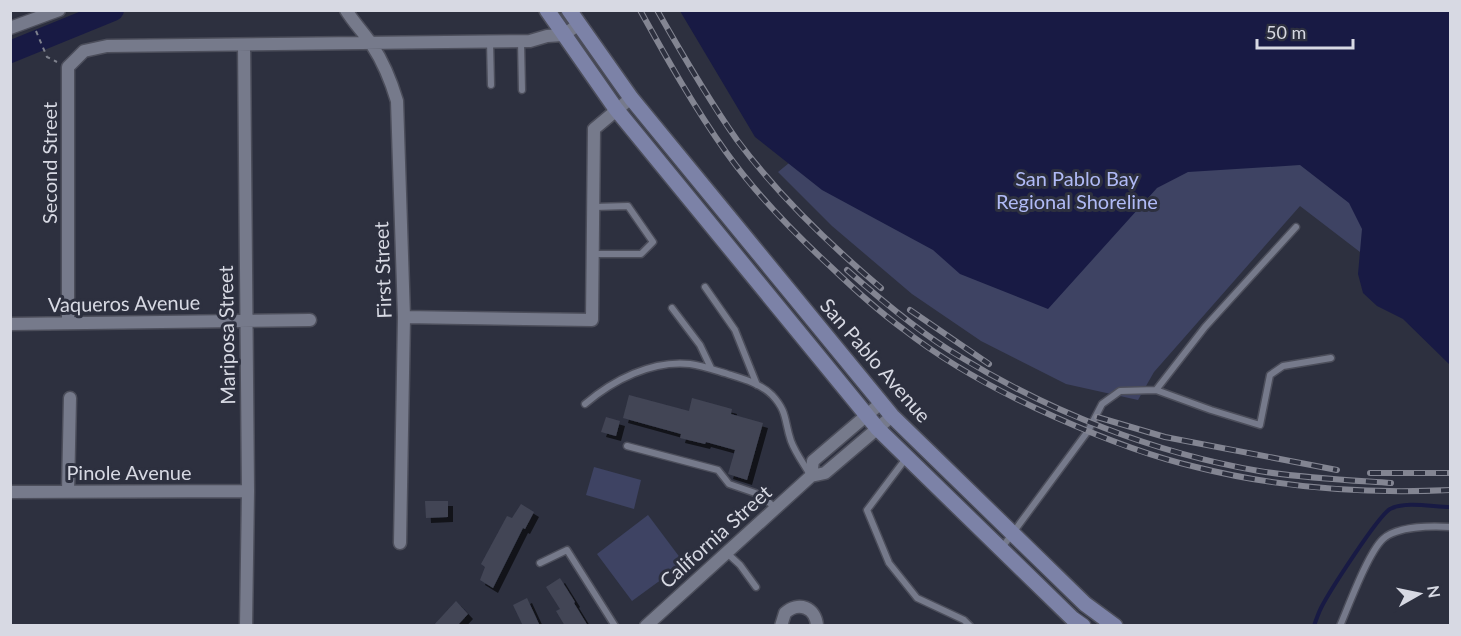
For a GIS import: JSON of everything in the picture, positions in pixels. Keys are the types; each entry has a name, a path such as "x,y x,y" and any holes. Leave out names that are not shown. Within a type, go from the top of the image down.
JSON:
{"main road":[{"name":"San Pablo Avenue","path":"547,10 616,109 878,429 1073,619 1083,626"},
{"name":"San Pablo Avenue","path":"569,10 630,98 892,416 1085,604 1115,626"}],"street":[{"path":"11,26 58,10"},
{"name":"First Street","path":"346,10 353,22 371,42 387,69 397,101 404,317 400,543"},
{"path":"68,67 84,51 107,46 521,41 563,35 578,25"},
{"name":"Mariposa Street","path":"244,45 248,491 246,626"},
{"name":"Second Street","path":"68,67 68,323"},
{"path":"404,317 592,320 594,129 630,98"},
{"name":"Vaqueros Avenue","path":"10,324 310,320"},
{"path":"68,491 70,398"},
{"name":"California Street","path":"811,476 813,461 881,403"},
{"name":"California Street","path":"646,626 811,476 825,473 892,416"},
{"name":"Pinole Avenue","path":"10,492 248,491"},
{"path":"781,626 785,613 789,609 801,606 815,616 817,626"}],"lane":[{"path":"490,41 491,86"},
{"path":"521,41 522,90"},
{"path":"593,254 641,254 653,242 628,206 594,207"},
{"path":"1156,390 1205,327 1296,227"},
{"path":"705,287 735,330 758,386"},
{"path":"672,308 700,345 711,368"},
{"path":"1001,549 1088,431 1102,404 1120,391 1156,390 1211,410 1260,424 1270,375 1283,366 1332,358"},
{"path":"585,404 605,387 619,379 654,368 689,364 711,368 770,393 787,419 790,440 811,476"},
{"path":"627,446 718,470 729,484 761,495 775,508"},
{"path":"907,456 867,510 889,563 917,598 966,624"},
{"path":"1340,626 1374,551 1384,538 1397,531 1435,526 1450,527"},
{"path":"540,563 567,550 615,626"},
{"path":"726,552 756,587"}],"path":[{"path":"31,20 47,57 68,67"}],"green space":[{"name":"San Pablo Bay Regional Shoreline","path":"1450,11 1450,321 1300,206 1154,372 1138,400 1066,384 981,341 912,294 832,226 778,172 789,163"},
{"path":"594,467 641,480 634,509 586,495"},
{"path":"648,515 684,563 632,601 597,554"}],"shaded area":[{"name":"San Pablo Bay Regional Shoreline","path":"680,11 1450,11 1450,365 1403,319 1377,306 1363,293 1358,274 1362,229 1349,203 1300,165 1188,172 1157,188 1048,309 960,274 933,250 822,190 755,137"}],"building":[{"path":"629,395 689,411 692,398 732,409 731,414 763,423 747,480 728,474 735,450 680,438 681,434 623,418"},
{"path":"606,417 620,421 616,436 601,432"},
{"path":"425,501 448,501 448,517 426,518"},
{"path":"521,504 534,512 525,529 523,528 493,588 480,580 485,567 481,564 507,516 512,518"},
{"path":"560,578 588,626 565,626 556,611 560,609 546,587"},
{"path":"527,598 540,626 523,626 513,605"},
{"path":"456,601 468,614 457,626 433,626"}],"waterway":[{"path":"10,52 113,10"},
{"path":"1314,626 1321,608 1343,571 1375,525 1390,509 1404,505 1450,507"}],"railway":[{"path":"640,10 703,118 762,198 803,240 893,322 976,378 1072,424 1178,463 1290,485 1354,490 1450,490"},
{"path":"657,10 716,109 769,180 842,254 881,288"},
{"path":"847,270 901,316 945,347 1030,395 1104,428 1181,453 1259,471 1391,483"},
{"path":"910,310 989,364"},
{"path":"1097,417 1165,437 1337,470"},
{"path":"1370,473 1450,473"}]}
